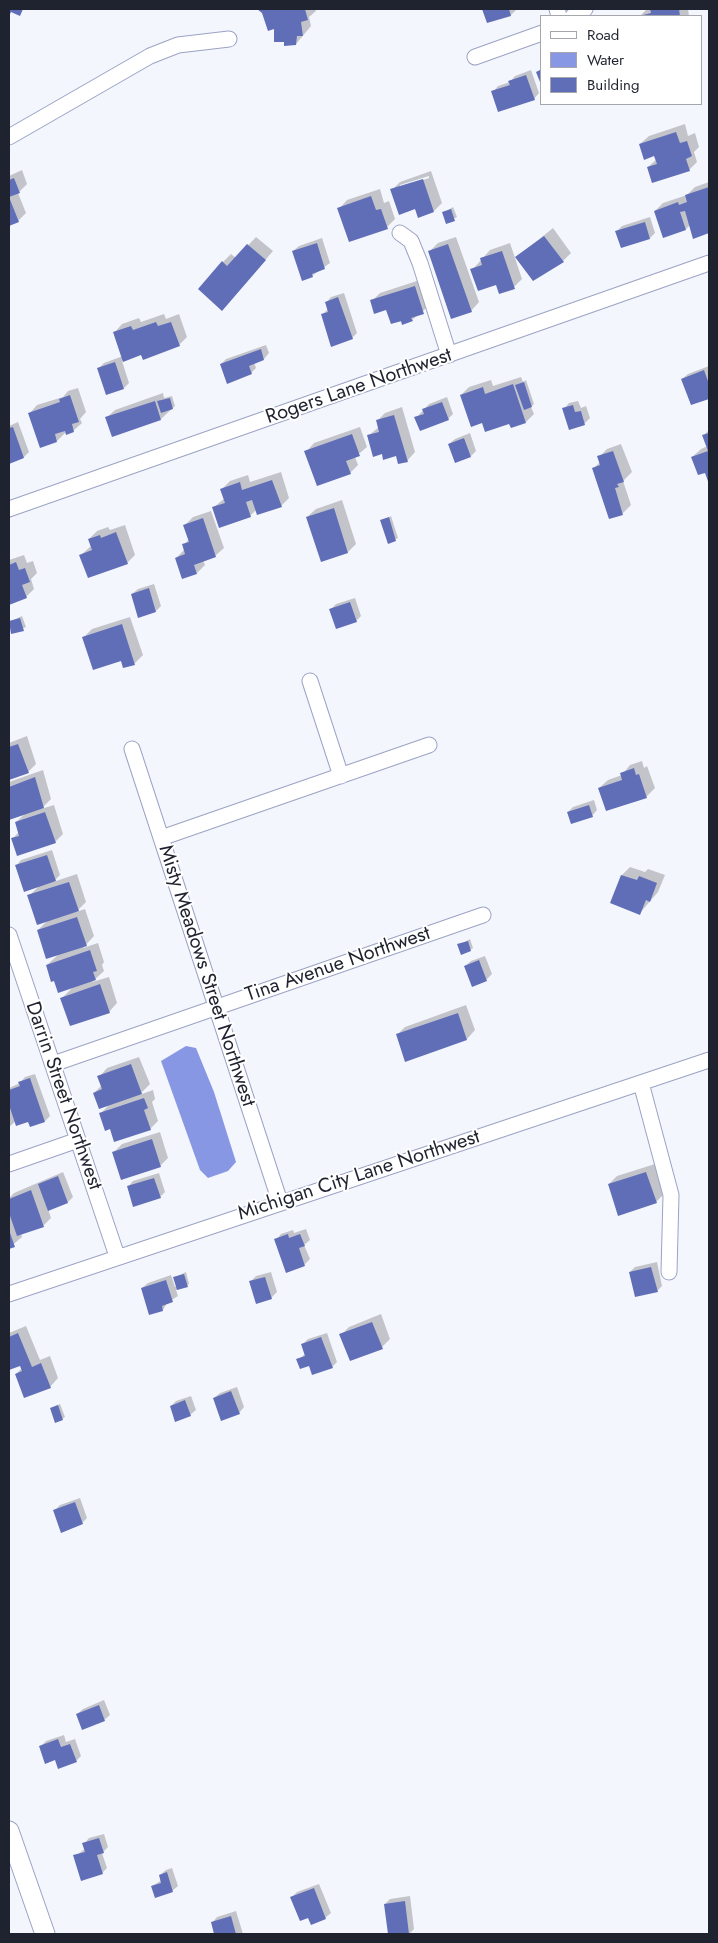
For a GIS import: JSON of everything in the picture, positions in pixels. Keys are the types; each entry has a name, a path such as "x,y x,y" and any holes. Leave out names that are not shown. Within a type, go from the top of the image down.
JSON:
{"main road":[{"path":"9,1831 44,1934"}],"street":[{"path":"475,57 540,34"},
{"path":"9,137 150,56 178,45 229,38"},
{"path":"400,232 411,241 420,262 449,355"},
{"name":"Rogers Lane Northwest","path":"9,509 709,263"},
{"path":"310,681 341,776"},
{"path":"161,838 429,745"},
{"name":"Misty Meadows Street Northwest","path":"132,749 280,1202"},
{"name":"Tina Avenue Northwest","path":"52,1064 483,914"},
{"name":"Darrin Street Northwest","path":"9,936 118,1256"},
{"name":"Michigan City Lane Northwest","path":"9,1294 709,1060"},
{"path":"641,1083 670,1195 669,1272"},
{"path":"9,1164 78,1140"}],"water":[{"path":"186,1046 196,1048 214,1092 236,1162 228,1171 208,1178 200,1170 161,1061"}],"building":[{"path":"9,9 23,9 20,16 11,12 9,16"},
{"path":"257,9 305,9 308,20 301,22 303,36 297,36 296,45 284,46 284,42 274,42 274,29 268,31 262,13"},
{"path":"482,9 509,9 511,16 487,23"},
{"path":"650,9 679,9 680,15 643,15 651,13"},
{"path":"540,70 540,82 536,72"},
{"path":"526,75 535,100 498,112 491,91 510,85 508,81"},
{"path":"676,132 680,143 687,141 692,156 686,159 690,171 652,183 647,167 657,164 654,156 644,160 639,144"},
{"path":"14,178 20,193 9,197 9,180"},
{"path":"423,179 434,212 418,218 415,209 399,215 390,189"},
{"path":"709,187 709,233 693,239 685,211 680,212 686,230 663,238 654,211 678,202 679,205 687,202 685,195"},
{"path":"371,196 376,210 381,209 388,229 349,242 337,208"},
{"path":"9,197 19,222 9,226"},
{"path":"451,209 455,221 446,224 442,212"},
{"path":"645,222 650,239 621,248 615,231"},
{"path":"544,236 564,262 533,281 515,257"},
{"path":"317,243 325,269 312,274 313,277 302,281 292,251"},
{"path":"247,244 266,260 222,311 198,289 222,261 227,266"},
{"path":"448,244 472,312 451,319 428,251"},
{"path":"502,251 515,289 499,294 496,285 478,291 470,269 482,265 480,258"},
{"path":"415,286 424,314 411,318 413,321 402,325 401,321 391,324 386,310 374,314 370,300"},
{"path":"338,297 353,339 331,347 321,314 328,312 325,302"},
{"path":"156,322 158,326 171,322 180,346 143,360 141,355 123,362 113,332 131,326 133,330"},
{"path":"261,349 264,360 249,366 252,374 227,384 220,364"},
{"path":"115,362 124,389 106,395 97,368"},
{"path":"704,370 709,384 709,399 691,405 681,379"},
{"path":"524,382 532,407 524,410 515,385"},
{"path":"513,384 526,423 511,428 509,424 485,432 482,423 471,427 460,395 483,387 485,394"},
{"path":"70,395 79,422 72,424 74,432 66,435 65,431 55,434 57,442 40,448 28,413 60,402 59,399"},
{"path":"170,398 173,409 161,413 157,401"},
{"path":"155,401 161,420 112,437 105,417"},
{"path":"442,402 449,420 420,431 414,417 424,414 422,409"},
{"path":"573,405 575,412 581,411 585,425 569,430 562,408"},
{"path":"394,415 408,462 398,464 396,456 383,460 382,454 373,457 367,435 379,432 376,420"},
{"path":"13,427 24,458 9,464 9,428"},
{"path":"709,433 709,484 705,473 698,475 691,457 708,451 702,435"},
{"path":"352,434 360,456 346,461 351,474 317,486 304,451"},
{"path":"464,438 471,457 455,463 448,444"},
{"path":"613,451 624,482 617,484 619,487 615,488 623,515 609,519 592,468 600,465 597,456"},
{"path":"272,480 282,507 257,515 252,500 246,502 251,517 219,528 212,507 225,503 220,489 240,482 242,490"},
{"path":"334,508 348,553 321,562 306,517"},
{"path":"389,517 396,541 388,544 380,520"},
{"path":"203,518 216,557 194,565 197,574 182,579 175,558 185,554 182,544 189,542 183,525"},
{"path":"116,532 128,564 88,578 79,555 92,550 88,539 100,535 101,538"},
{"path":"16,562 19,570 25,568 30,582 22,585 27,598 9,605 9,565"},
{"path":"149,588 156,612 138,618 131,594"},
{"path":"350,602 357,622 336,629 329,609"},
{"path":"20,618 24,631 11,634 9,621"},
{"path":"122,624 135,665 123,668 121,661 93,670 82,637"},
{"path":"18,744 29,773 9,780 9,747"},
{"path":"634,768 636,775 639,774 647,798 606,811 598,788 622,780 620,773"},
{"path":"35,777 44,808 9,820 9,787"},
{"path":"589,805 593,817 571,824 567,812"},
{"path":"45,812 56,843 17,856 11,838 19,836 15,822"},
{"path":"47,855 56,881 24,892 15,865"},
{"path":"621,875 637,880 639,876 657,883 650,902 646,900 640,915 610,903"},
{"path":"69,882 79,911 37,925 27,895"},
{"path":"77,917 87,946 46,959 37,930"},
{"path":"468,941 471,951 461,955 457,944"},
{"path":"90,950 97,971 93,972 96,980 58,993 54,981 51,982 46,965"},
{"path":"479,960 487,981 472,987 464,966"},
{"path":"100,984 110,1013 70,1026 60,998"},
{"path":"458,1013 467,1040 405,1062 396,1034"},
{"path":"131,1064 142,1094 99,1109 93,1093 102,1089 97,1076"},
{"path":"30,1078 45,1122 30,1127 28,1122 16,1126 9,1105 9,1090 20,1086 18,1082"},
{"path":"144,1098 148,1108 144,1110 151,1130 114,1142 110,1129 105,1131 99,1113"},
{"path":"152,1139 161,1167 121,1180 112,1152"},
{"path":"646,1172 657,1203 618,1216 608,1184"},
{"path":"58,1176 68,1203 48,1211 38,1184"},
{"path":"154,1178 161,1198 133,1207 127,1186"},
{"path":"31,1190 44,1227 17,1236 9,1213 9,1199"},
{"path":"9,1230 15,1247 9,1249"},
{"path":"288,1234 289,1238 300,1234 305,1246 299,1248 305,1266 286,1273 274,1239"},
{"path":"651,1267 658,1292 635,1297 629,1272"},
{"path":"184,1274 188,1287 177,1290 173,1277"},
{"path":"265,1277 272,1299 256,1304 249,1281"},
{"path":"166,1280 173,1302 162,1306 163,1311 149,1315 141,1288"},
{"path":"372,1322 383,1349 350,1361 339,1334"},
{"path":"18,1333 32,1367 41,1363 51,1388 24,1398 15,1374 22,1371 20,1366 9,1370 9,1337"},
{"path":"321,1337 333,1368 312,1375 309,1366 300,1369 296,1359 305,1356 301,1344"},
{"path":"231,1391 240,1414 221,1421 213,1398"},
{"path":"185,1400 191,1416 175,1422 170,1406"},
{"path":"58,1405 63,1420 55,1423 50,1408"},
{"path":"75,1502 83,1524 61,1533 53,1510"},
{"path":"99,1705 105,1721 82,1730 76,1714"},
{"path":"58,1739 61,1747 70,1744 77,1762 58,1769 55,1760 45,1764 39,1746"},
{"path":"99,1838 104,1853 97,1855 103,1874 81,1881 73,1855 85,1852 82,1843"},
{"path":"167,1872 173,1892 155,1898 151,1886 161,1883 159,1875"},
{"path":"314,1888 326,1919 311,1925 308,1918 300,1921 290,1897"},
{"path":"405,1901 409,1934 388,1934 384,1904"},
{"path":"231,1916 236,1934 214,1934 211,1922"}]}
